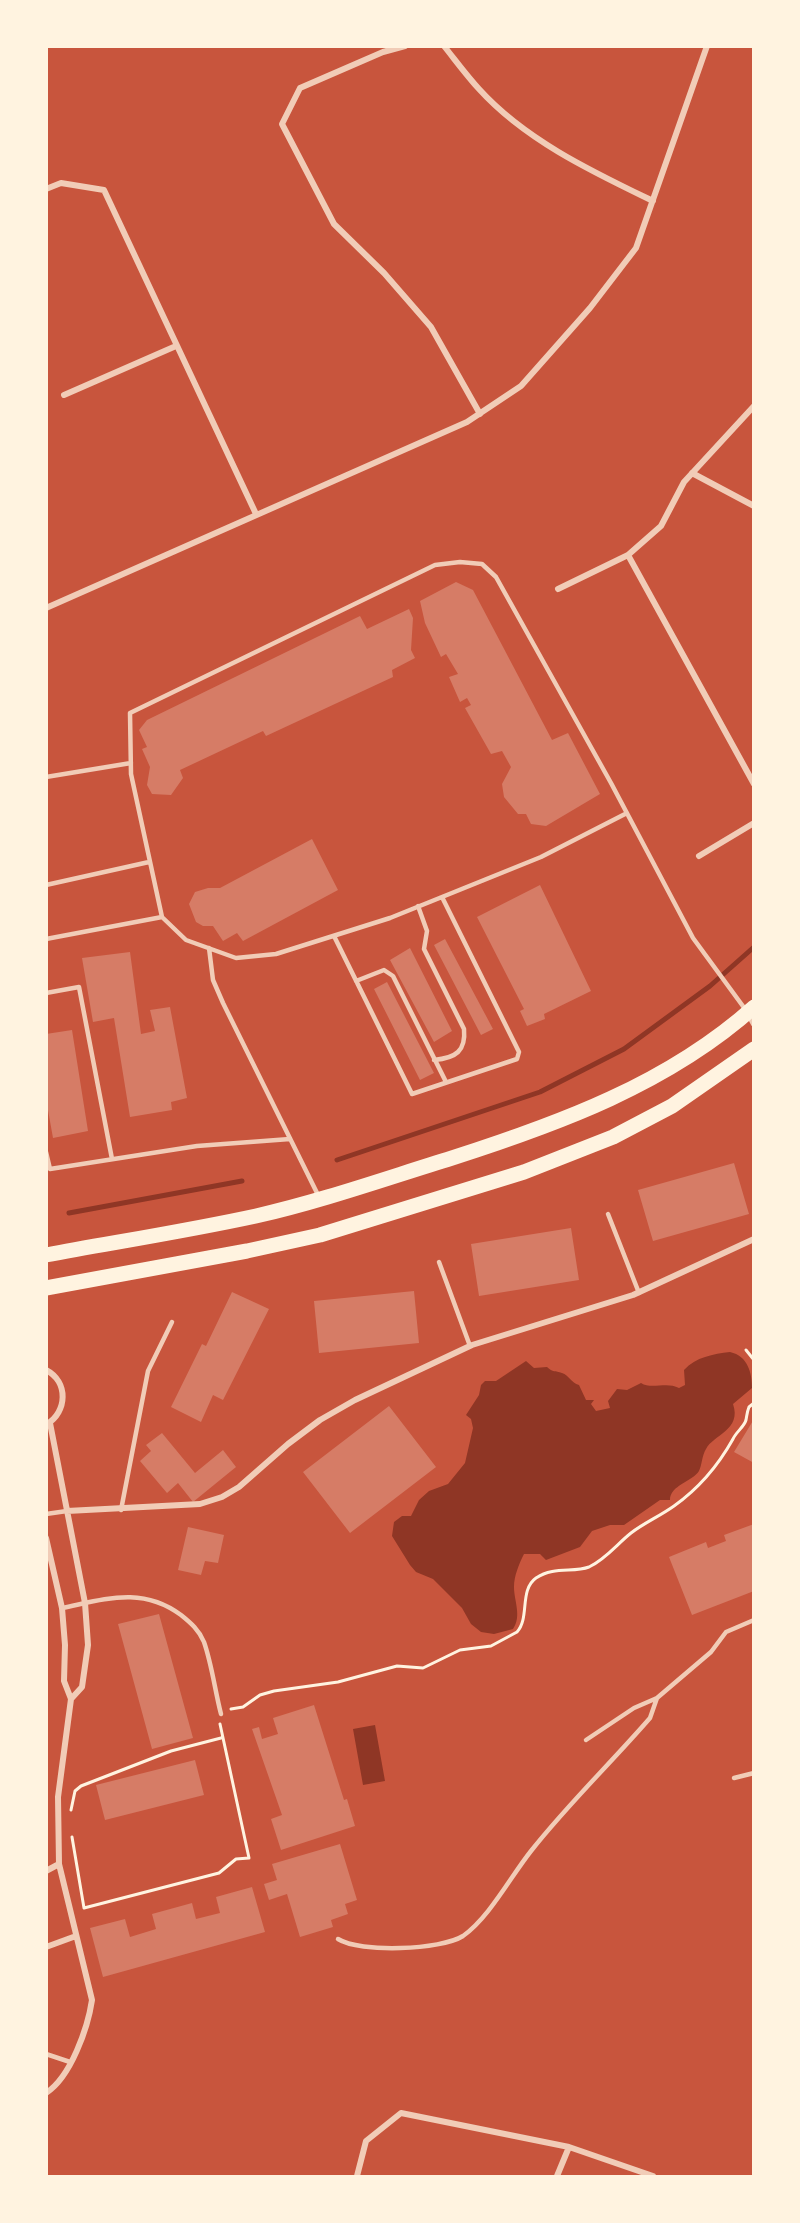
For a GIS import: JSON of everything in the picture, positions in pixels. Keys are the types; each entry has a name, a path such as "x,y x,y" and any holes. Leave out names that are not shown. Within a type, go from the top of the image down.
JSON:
{"main road":[{"path":"46,1255 256,1216 321,1199 533,1132 606,1102 686,1057 752,1015"},
{"path":"46,1288 247,1251 320,1235 524,1172 613,1137 672,1106 753,1049"}],"street":[{"path":"405,46 382,52 300,88 282,124 334,224 384,273 431,327 480,414"},
{"path":"444,46 480,91 520,125 592,172 653,201"},
{"path":"46,608 456,427 480,414 521,386 590,308 636,248 707,46"},
{"path":"46,189 61,183 104,190 256,514"},
{"path":"64,395 176,346"},
{"path":"558,589 628,555 661,526 684,482 753,406"},
{"path":"692,473 753,506"},
{"path":"628,555 753,784"},
{"path":"699,856 753,823"},
{"path":"67,1511 121,1510 200,1504 222,1497 239,1487 288,1444 320,1420 355,1400 470,1346 639,1293 753,1239"},
{"path":"46,1370 58,1380 64,1398 57,1416 48,1424 86,1603 88,1645 82,1687 71,1699"},
{"path":"46,1538 62,1608 65,1644 64,1681 71,1699 58,1797 59,1864 90,1983 92,2000 89,2020 65,2073 46,2093"},
{"path":"46,1871 59,1864"},
{"path":"46,1947 76,1936"},
{"path":"357,2176 366,2141 401,2113 569,2147 653,2176"},
{"path":"557,2176 569,2147"}],"lane":[{"path":"627,813 541,857 418,906 276,954 236,958 186,940 162,918 131,763 130,713 435,566 460,562 482,564 496,577 627,813 693,938 731,993 752,1015"},
{"path":"46,777 131,763"},
{"path":"46,885 149,862"},
{"path":"334,936 412,1094 517,1059 519,1052 442,897"},
{"path":"418,906 427,931 424,949 464,1029 465,1042 460,1052 450,1058 434,1060"},
{"path":"46,939 162,918"},
{"path":"209,948 213,980 321,1199"},
{"path":"356,981 384,970 393,976 446,1082"},
{"path":"46,993 79,987 112,1158"},
{"path":"46,1152 50,1169 197,1146 290,1139"},
{"path":"608,1214 639,1293"},
{"path":"439,1262 470,1346"},
{"path":"121,1510 148,1371 172,1322"},
{"path":"46,1514 67,1511"},
{"path":"62,1608 142,1596 166,1604 194,1624 204,1643 221,1714"},
{"path":"586,1740 634,1708 657,1698 711,1652 726,1632 753,1620"},
{"path":"338,1939 371,1948 446,1943 462,1936 479,1920 545,1835 650,1718 657,1698"},
{"path":"734,1779 753,1773"},
{"path":"46,2054 70,2062"}],"path":[{"path":"746,1350 753,1360"},
{"path":"71,1830 84,1908 219,1873 236,1859 249,1858 221,1738 221,1714 243,1707 260,1695 274,1691 338,1682 397,1666 423,1668 460,1650 491,1646 517,1632 525,1612 527,1593 535,1579 548,1572 586,1568 592,1565 620,1546 629,1534 688,1495 729,1449 732,1439 746,1422 748,1407 753,1403"},
{"path":"71,1813 75,1791 81,1786 171,1751 221,1738"}],"shaded area":[{"path":"730,1352 745,1361 752,1388 733,1404 734,1420 726,1431 706,1449 696,1475 677,1487 670,1500 660,1500 624,1525 610,1525 592,1531 580,1547 546,1560 540,1554 524,1554 514,1583 517,1619 513,1629 494,1634 481,1632 471,1624 462,1608 433,1579 416,1572 392,1536 394,1522 402,1516 411,1516 419,1500 429,1491 448,1484 465,1463 473,1428 471,1419 466,1415 485,1381 496,1381 526,1361 534,1368 547,1367 566,1375 579,1385 586,1400 594,1400 591,1404 596,1411 610,1408 608,1401 617,1389 627,1390 641,1383 650,1386 669,1385 679,1388 685,1385 684,1370 694,1362 705,1357"},
{"path":"375,1725 385,1781 363,1785 353,1729"}],"building":[{"path":"456,582 473,590 552,740 568,733 600,794 546,826 531,824 526,814 518,814 504,797 502,784 511,767 502,751 491,754 465,708 471,705 467,698 460,702 449,677 458,674 446,654 441,657 425,623 420,601"},
{"path":"409,609 413,618 411,650 415,658 392,670 393,677 266,736 263,731 180,770 183,778 171,795 152,794 147,785 150,767 142,749 147,747 139,730 147,720 360,616 367,629"},
{"path":"312,839 338,890 243,941 237,933 223,941 213,926 203,926 196,922 189,904 195,892 208,888 220,888"},
{"path":"540,885 591,991 544,1014 545,1019 527,1026 520,1011 524,1009 477,917"},
{"path":"445,939 493,1029 481,1035 434,945"},
{"path":"410,948 452,1031 434,1042 390,960"},
{"path":"130,952 141,1034 155,1031 150,1010 170,1007 187,1098 171,1102 172,1110 130,1117 114,1018 93,1022 82,958"},
{"path":"387,982 434,1073 420,1080 374,989"},
{"path":"72,1030 88,1131 53,1138 46,1099 46,1034"},
{"path":"734,1163 749,1214 653,1241 638,1190"},
{"path":"571,1228 579,1280 479,1296 471,1244"},
{"path":"414,1291 419,1343 319,1353 314,1301"},
{"path":"232,1292 269,1309 223,1400 213,1395 201,1422 171,1407 202,1344 206,1346"},
{"path":"389,1406 436,1467 350,1533 303,1472"},
{"path":"754,1419 754,1463 734,1452"},
{"path":"162,1433 195,1473 223,1450 236,1467 193,1502 178,1483 167,1493 140,1461 151,1451 146,1445"},
{"path":"754,1524 754,1591 692,1615 669,1557 706,1542 708,1548 726,1541 724,1535"},
{"path":"188,1527 224,1535 218,1563 205,1561 201,1575 178,1570"},
{"path":"159,1614 193,1738 152,1749 118,1624"},
{"path":"314,1705 344,1800 347,1799 355,1826 281,1850 271,1819 282,1815 252,1729 259,1727 262,1739 278,1734 273,1718"},
{"path":"195,1760 204,1795 105,1820 96,1785"},
{"path":"340,1844 357,1900 345,1904 348,1914 331,1920 333,1927 300,1937 287,1894 269,1900 264,1884 277,1880 272,1864"},
{"path":"252,1887 265,1932 103,1977 90,1928 125,1919 130,1937 156,1929 152,1914 192,1903 196,1919 220,1913 216,1897"}],"waterway":[{"path":"337,1160 540,1092 624,1049 710,986 754,947"},
{"path":"69,1213 242,1181"}]}
